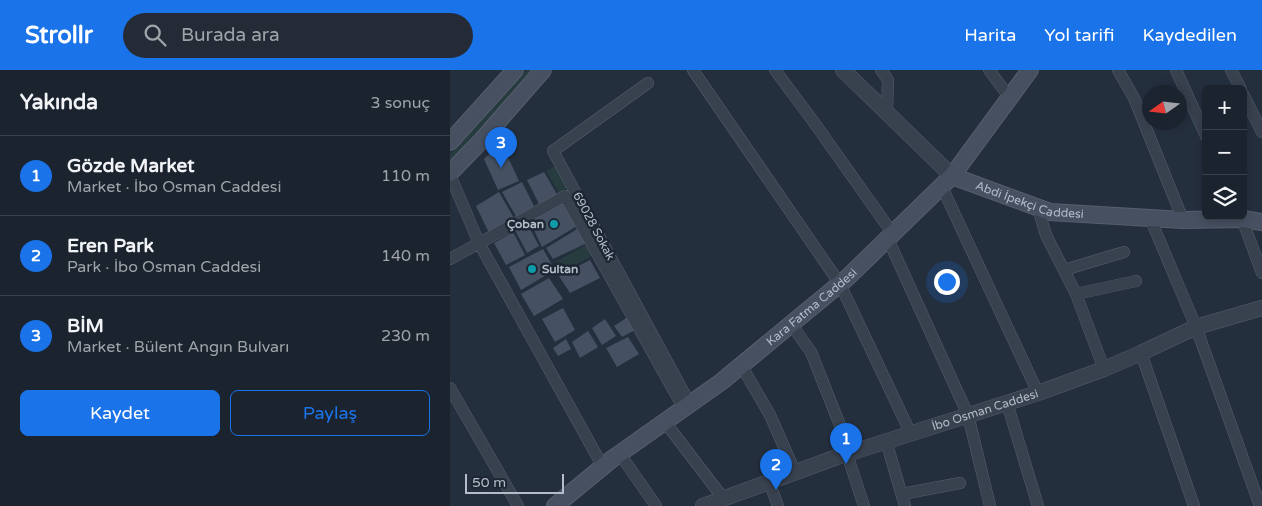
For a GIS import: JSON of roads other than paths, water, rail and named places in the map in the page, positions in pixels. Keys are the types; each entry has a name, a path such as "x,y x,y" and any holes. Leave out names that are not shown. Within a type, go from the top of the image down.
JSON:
{"main road":[{"path":"450,142 515,70"},
{"path":"450,174 543,70"},
{"name":"Kara Fatma Caddesi","path":"555,506 620,454 741,365 840,284 947,182 1030,70"},
{"name":"Abdi İpekçi Caddesi","path":"947,182 1050,212 1183,220 1202,219"},
{"name":"Abdi İpekçi Caddesi","path":"1247,219 1262,222"}],"street":[{"path":"693,70 840,284 911,434"},
{"path":"775,70 813,121 890,236 968,415 990,506"},
{"name":"Abdi İpekçi Caddesi","path":"843,70 887,112 947,182"},
{"path":"881,70 888,80 887,112"},
{"path":"989,70 1010,98"},
{"path":"1118,70 1134,98 1183,220"},
{"path":"1176,70 1203,130"},
{"path":"1231,70 1239,85"},
{"name":"69028 Sokak","path":"648,83 553,152 687,406"},
{"path":"1247,102 1262,132"},
{"path":"450,174 479,243 603,467"},
{"path":"947,182 1038,393"},
{"path":"450,259 565,196 687,406"},
{"path":"1038,208 1046,235 1076,294 1104,369"},
{"path":"1150,218 1196,327 1260,506"},
{"path":"1243,220 1262,273"},
{"path":"1064,270 1124,252"},
{"path":"1076,294 1136,281"},
{"name":"İbo Osman Caddesi","path":"703,506 849,453 1038,393 1104,369 1196,327 1261,311"},
{"path":"791,324 812,352 849,453 864,506"},
{"path":"1141,353 1194,506"},
{"path":"741,365 770,415 795,472"},
{"path":"450,388 518,506"},
{"path":"1007,403 1038,506"},
{"path":"665,422 723,498"},
{"path":"886,442 905,506"},
{"path":"620,454 656,506"},
{"path":"769,482 778,506"},
{"path":"902,494 960,483"}],"place":[{"name":"BİM","path":"501,168"},
{"name":"Çoban","path":"554,224"},
{"name":"Sultan","path":"532,269"},
{"name":"Gözde Market","path":"846,464"},
{"name":"Eren Park","path":"776,490"}]}
